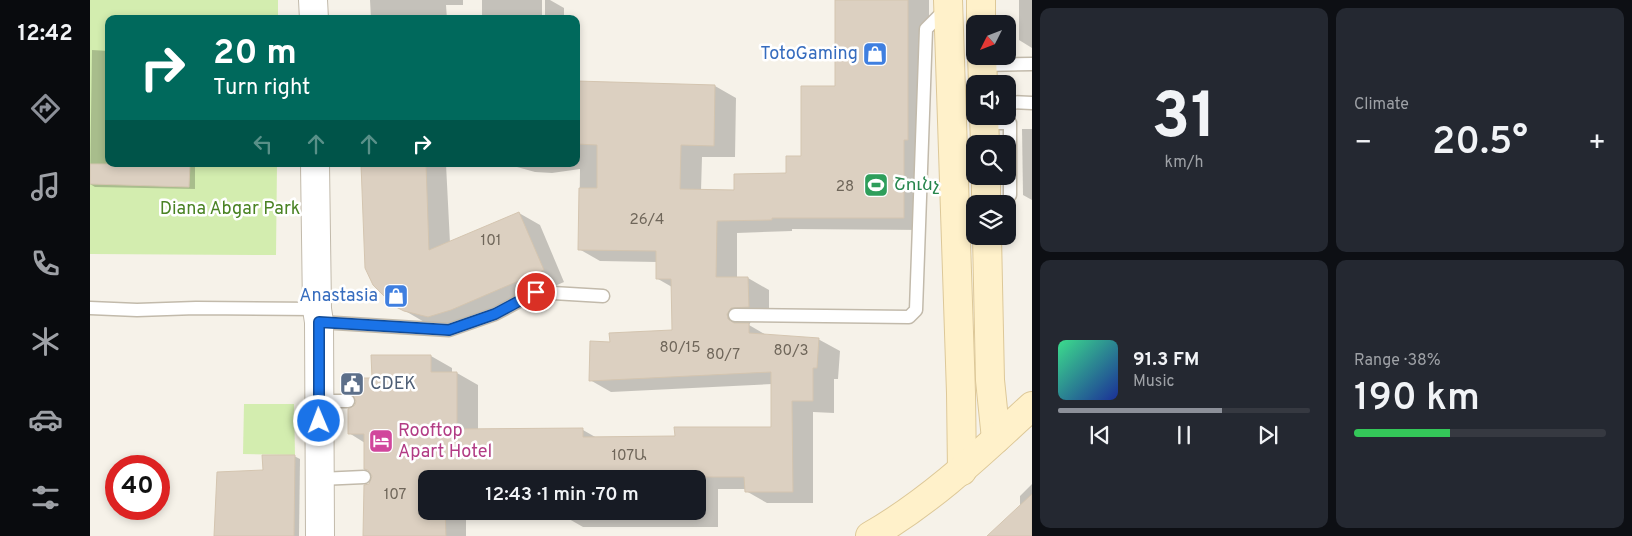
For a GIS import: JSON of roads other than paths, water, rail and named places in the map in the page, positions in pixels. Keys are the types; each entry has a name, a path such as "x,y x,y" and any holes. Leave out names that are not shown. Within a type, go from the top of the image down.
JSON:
{"main road":[{"path":"981,0 981,15"},
{"path":"948,3 962,471"},
{"path":"987,245 990,380 996,439"},
{"path":"870,536 886,527 962,471 1032,406"}],"street":[{"path":"313,0 314,15"},
{"path":"315,167 320,536"}],"lane":[{"path":"735,315 909,317 916,310 926,29 948,3"},
{"path":"983,68 1032,64"},
{"path":"1016,102 1032,103"},
{"path":"985,128 1010,123 999,195"},
{"path":"90,308 137,310 186,308 318,316 449,330 495,314 536,292 603,296"},
{"path":"319,401 348,401"},
{"path":"320,479 364,477"}],"place":[{"name":"TotoGaming","path":"875,54"},
{"name":"Շունչ","path":"876,185"},
{"name":"Anastasia","path":"396,296"},
{"name":"CDEK","path":"352,384"},
{"name":"Rooftop Apart Hotel","path":"381,441"}],"park label":[{"name":"Diana Abgar Park","path":"230,209"}]}
